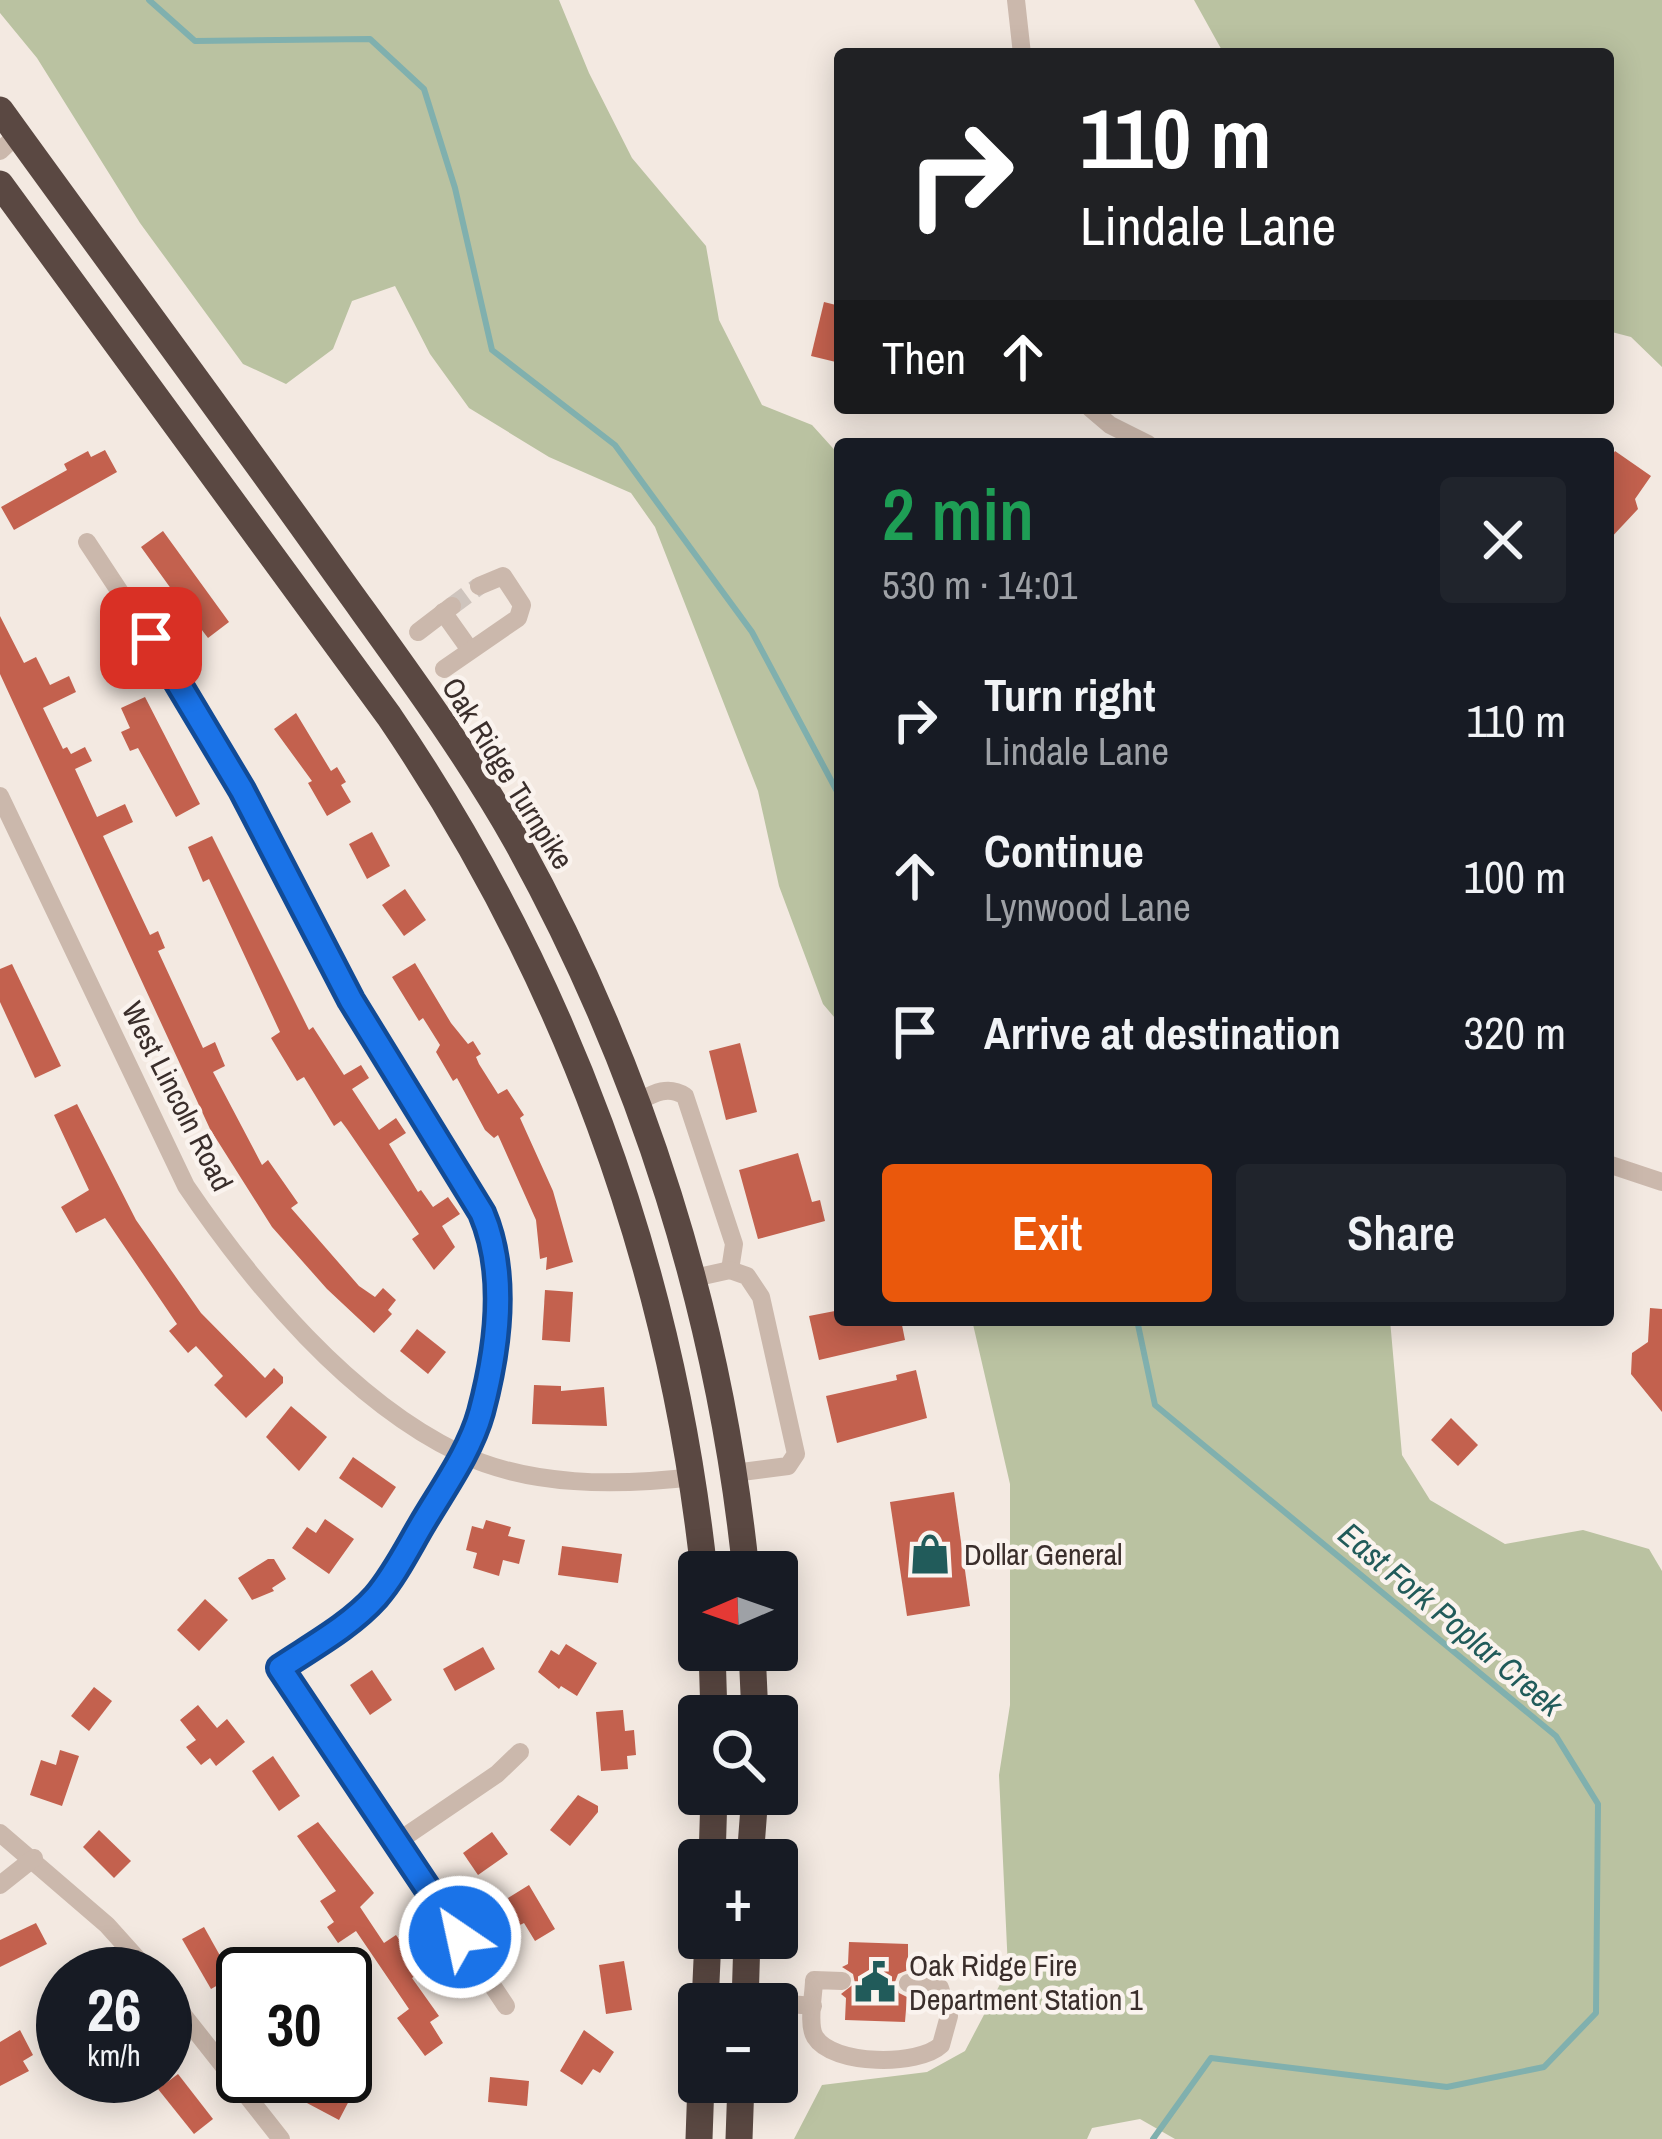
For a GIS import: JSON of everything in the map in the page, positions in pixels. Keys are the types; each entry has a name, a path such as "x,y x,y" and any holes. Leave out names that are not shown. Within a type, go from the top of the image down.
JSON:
{"highway":[{"name":"Oak Ridge Turnpike","path":"0,110 9,142 318,548 439,718 516,840 596,999 637,1102 694,1279 734,1473 743,1551"},
{"path":"0,184 402,734 519,931 581,1069 647,1264 694,1477 702,1551"},
{"path":"694,1477 734,1473"},
{"path":"699,2139 700,2103"},
{"path":"739,2139 740,2103"}],"street":[{"path":"1016,0 1021,48"},
{"path":"1097,414 1136,438"},
{"path":"87,542 202,718 351,1000 482,1213 494,1241 500,1286 494,1331 481,1413 462,1455 378,1595 357,1616 280,1668 506,2006"},
{"path":"286,575 318,548"},
{"path":"444,669 518,618 521,605 503,576 479,586"},
{"path":"418,632 448,609 470,650"},
{"name":"West Lincoln Road","path":"0,796 164,1145 224,1242 284,1313 362,1386 462,1455 577,1482 694,1477"},
{"path":"637,1102 658,1091 676,1090 685,1096 734,1244 730,1270"},
{"path":"1614,1167 1662,1182"},
{"path":"694,1279 730,1270 747,1276 760,1297 795,1439 796,1454 788,1466 734,1473"},
{"path":"397,1842 497,1774 520,1752"},
{"path":"0,1833 34,1858 127,1947"},
{"path":"0,1885 34,1858"},
{"path":"842,1981 814,1980 813,2032 829,2049 913,2060 941,2045 949,2016 940,1988 908,1983"},
{"path":"798,2005 813,2006"},
{"path":"192,2026 281,2139"}],"green space":[{"path":"0,0 559,0 632,158 706,246 719,320 762,405 812,425 834,449 834,1017 823,1004 779,886 758,791 655,527 631,493 549,457 469,408 430,354 395,286 352,301 333,349 286,384 243,364 140,223 37,58 0,13"},
{"path":"1194,0 1662,0 1662,367 1631,337 1614,333 1614,48 1221,48"},
{"path":"973,1326 1391,1326 1402,1455 1430,1500 1505,1544 1583,1530 1649,1549 1662,1571 1662,2139 1175,2139 1140,2119 1092,2128 1087,2139 794,2139 822,2085 927,2072 965,2051 1008,1969 999,1775 1010,1705 1010,1484"}],"building":[{"path":"824,302 834,304 834,362 811,356"},
{"path":"105,450 117,472 14,530 1,507 67,470 64,464 88,451 91,457"},
{"path":"1614,453 1651,476 1635,499 1638,509 1614,535"},
{"path":"163,531 229,622 208,638 192,617 178,626 169,613 182,604 141,547"},
{"path":"0,616 24,663 36,657 50,685 69,676 76,692 43,708 63,749 67,747 71,754 85,747 92,761 75,769 97,817 125,804 133,822 103,836 150,935 158,931 165,948 158,951 203,1048 215,1042 225,1066 213,1072 262,1165 268,1160 298,1203 291,1208 359,1286 375,1297 383,1288 396,1300 388,1310 392,1314 374,1333 272,1227 210,1129 0,674"},
{"path":"145,697 200,804 176,817 138,748 130,751 121,732 130,728 121,708"},
{"path":"296,713 331,771 337,767 346,782 341,785 351,802 327,816 308,783 312,781 274,729"},
{"path":"372,832 390,866 367,879 349,844"},
{"path":"212,836 309,1030 313,1027 344,1075 361,1065 369,1078 352,1089 379,1130 396,1118 406,1133 389,1144 418,1192 433,1207 448,1197 460,1214 442,1226 455,1247 434,1270 412,1239 419,1234 347,1129 341,1121 334,1126 304,1077 297,1081 271,1038 280,1032 209,879 203,882 188,847"},
{"path":"405,889 426,920 404,936 382,905"},
{"path":"415,963 451,1023 468,1044 473,1041 481,1054 476,1057 479,1064 498,1094 507,1089 524,1115 520,1118 553,1191 573,1262 546,1270 547,1257 540,1259 536,1220 498,1135 494,1138 485,1130 457,1078 453,1081 436,1052 440,1045 392,977"},
{"path":"12,964 61,1066 35,1078 0,1002 0,969"},
{"path":"740,1043 757,1112 726,1120 709,1051"},
{"path":"77,1104 136,1220 201,1313 265,1378 274,1368 283,1377 283,1383 246,1418 214,1385 223,1376 196,1346 188,1353 169,1331 177,1324 105,1218 76,1233 61,1207 89,1190 54,1115"},
{"path":"798,1153 812,1202 820,1200 825,1221 758,1239 739,1170"},
{"path":"545,1290 573,1292 570,1342 542,1340"},
{"path":"1650,1308 1662,1309 1662,1412 1631,1374 1632,1353 1648,1342"},
{"path":"834,1311 834,1326 902,1326 905,1340 819,1360 809,1316"},
{"path":"417,1329 446,1352 428,1374 400,1351"},
{"path":"916,1370 927,1418 837,1443 826,1396 897,1380 896,1375"},
{"path":"534,1385 561,1386 561,1391 604,1387 607,1426 532,1424"},
{"path":"291,1406 327,1437 299,1471 266,1437"},
{"path":"1451,1418 1478,1445 1458,1466 1431,1440"},
{"path":"353,1457 396,1487 382,1508 339,1478"},
{"name":"Dollar General","path":"954,1492 970,1606 907,1616 890,1502"},
{"path":"325,1519 354,1539 329,1574 292,1548 307,1527 316,1533"},
{"path":"486,1520 511,1527 508,1536 525,1540 519,1564 503,1560 499,1576 473,1568 477,1553 466,1550 472,1526 483,1529"},
{"path":"562,1546 622,1554 618,1583 558,1575"},
{"path":"274,1559 286,1579 274,1591 252,1600 238,1578"},
{"path":"205,1599 228,1620 199,1651 177,1630"},
{"path":"566,1644 597,1663 577,1696 538,1672 551,1650 559,1655"},
{"path":"483,1647 495,1669 455,1691 443,1669"},
{"path":"372,1670 392,1700 370,1715 350,1685"},
{"path":"94,1687 112,1701 89,1731 71,1716"},
{"path":"198,1705 217,1728 227,1719 245,1742 216,1766 210,1758 201,1765 186,1747 196,1740 180,1720"},
{"path":"623,1710 625,1731 634,1730 636,1755 627,1756 628,1769 601,1771 596,1712"},
{"path":"60,1750 79,1756 62,1806 30,1795 41,1760 56,1765"},
{"path":"273,1756 300,1796 279,1811 252,1771"},
{"path":"578,1795 598,1806 598,1812 570,1846 550,1830"},
{"path":"318,1822 374,1893 360,1907 384,1943 396,1935 409,1954 421,1945 434,1963 412,1978 439,2016 430,2022 443,2043 425,2056 397,2018 409,2009 372,1955 372,1947 367,1947 356,1931 338,1943 327,1927 334,1922 320,1901 336,1891 297,1836"},
{"path":"99,1830 131,1861 114,1878 83,1847"},
{"path":"492,1832 508,1854 478,1875 463,1853"},
{"path":"529,1885 555,1929 535,1941 524,1923 520,1925 508,1898"},
{"path":"36,1923 47,1944 0,1967 0,1940"},
{"path":"204,1927 216,1948 216,1986 211,1989 192,1956 192,1947 182,1939"},
{"name":"Oak Ridge Fire Department Station 1","path":"849,1942 908,1944 908,1970 898,1974 895,1982 899,1993 907,1997 905,2022 845,2020 846,1998 841,1994 855,1983 853,1974 842,1967 848,1964"},
{"path":"624,1961 632,2010 606,2014 599,1965"},
{"path":"20,2030 33,2055 23,2061 29,2071 0,2086 0,2042"},
{"path":"584,2030 614,2052 600,2073 593,2069 582,2085 560,2071"},
{"path":"490,2077 529,2081 527,2106 488,2102"},
{"path":"192,2092 213,2119 194,2134 169,2103 192,2103"},
{"path":"307,2103 348,2103 339,2120"}],"waterway":[{"name":"East Fork Poplar Creek","path":"149,0 195,41 370,39 424,89 455,188 492,350 615,445 752,632 834,786"},
{"name":"East Fork Poplar Creek","path":"1138,1326 1155,1405 1556,1736 1598,1804 1596,2013 1544,2067 1447,2087 1211,2058 1153,2139"}],"tunnel":[{"path":"452,606 479,586"}],"place":[{"name":"Dollar General","path":"930,1554"},
{"name":"Oak Ridge Fire Department Station 1","path":"875,1982"}],"route":[{"path":"151,638 242,790 351,1000 482,1213 494,1241 500,1286 494,1331 481,1413 462,1455 378,1595 357,1616 280,1668 460,1937"}]}
